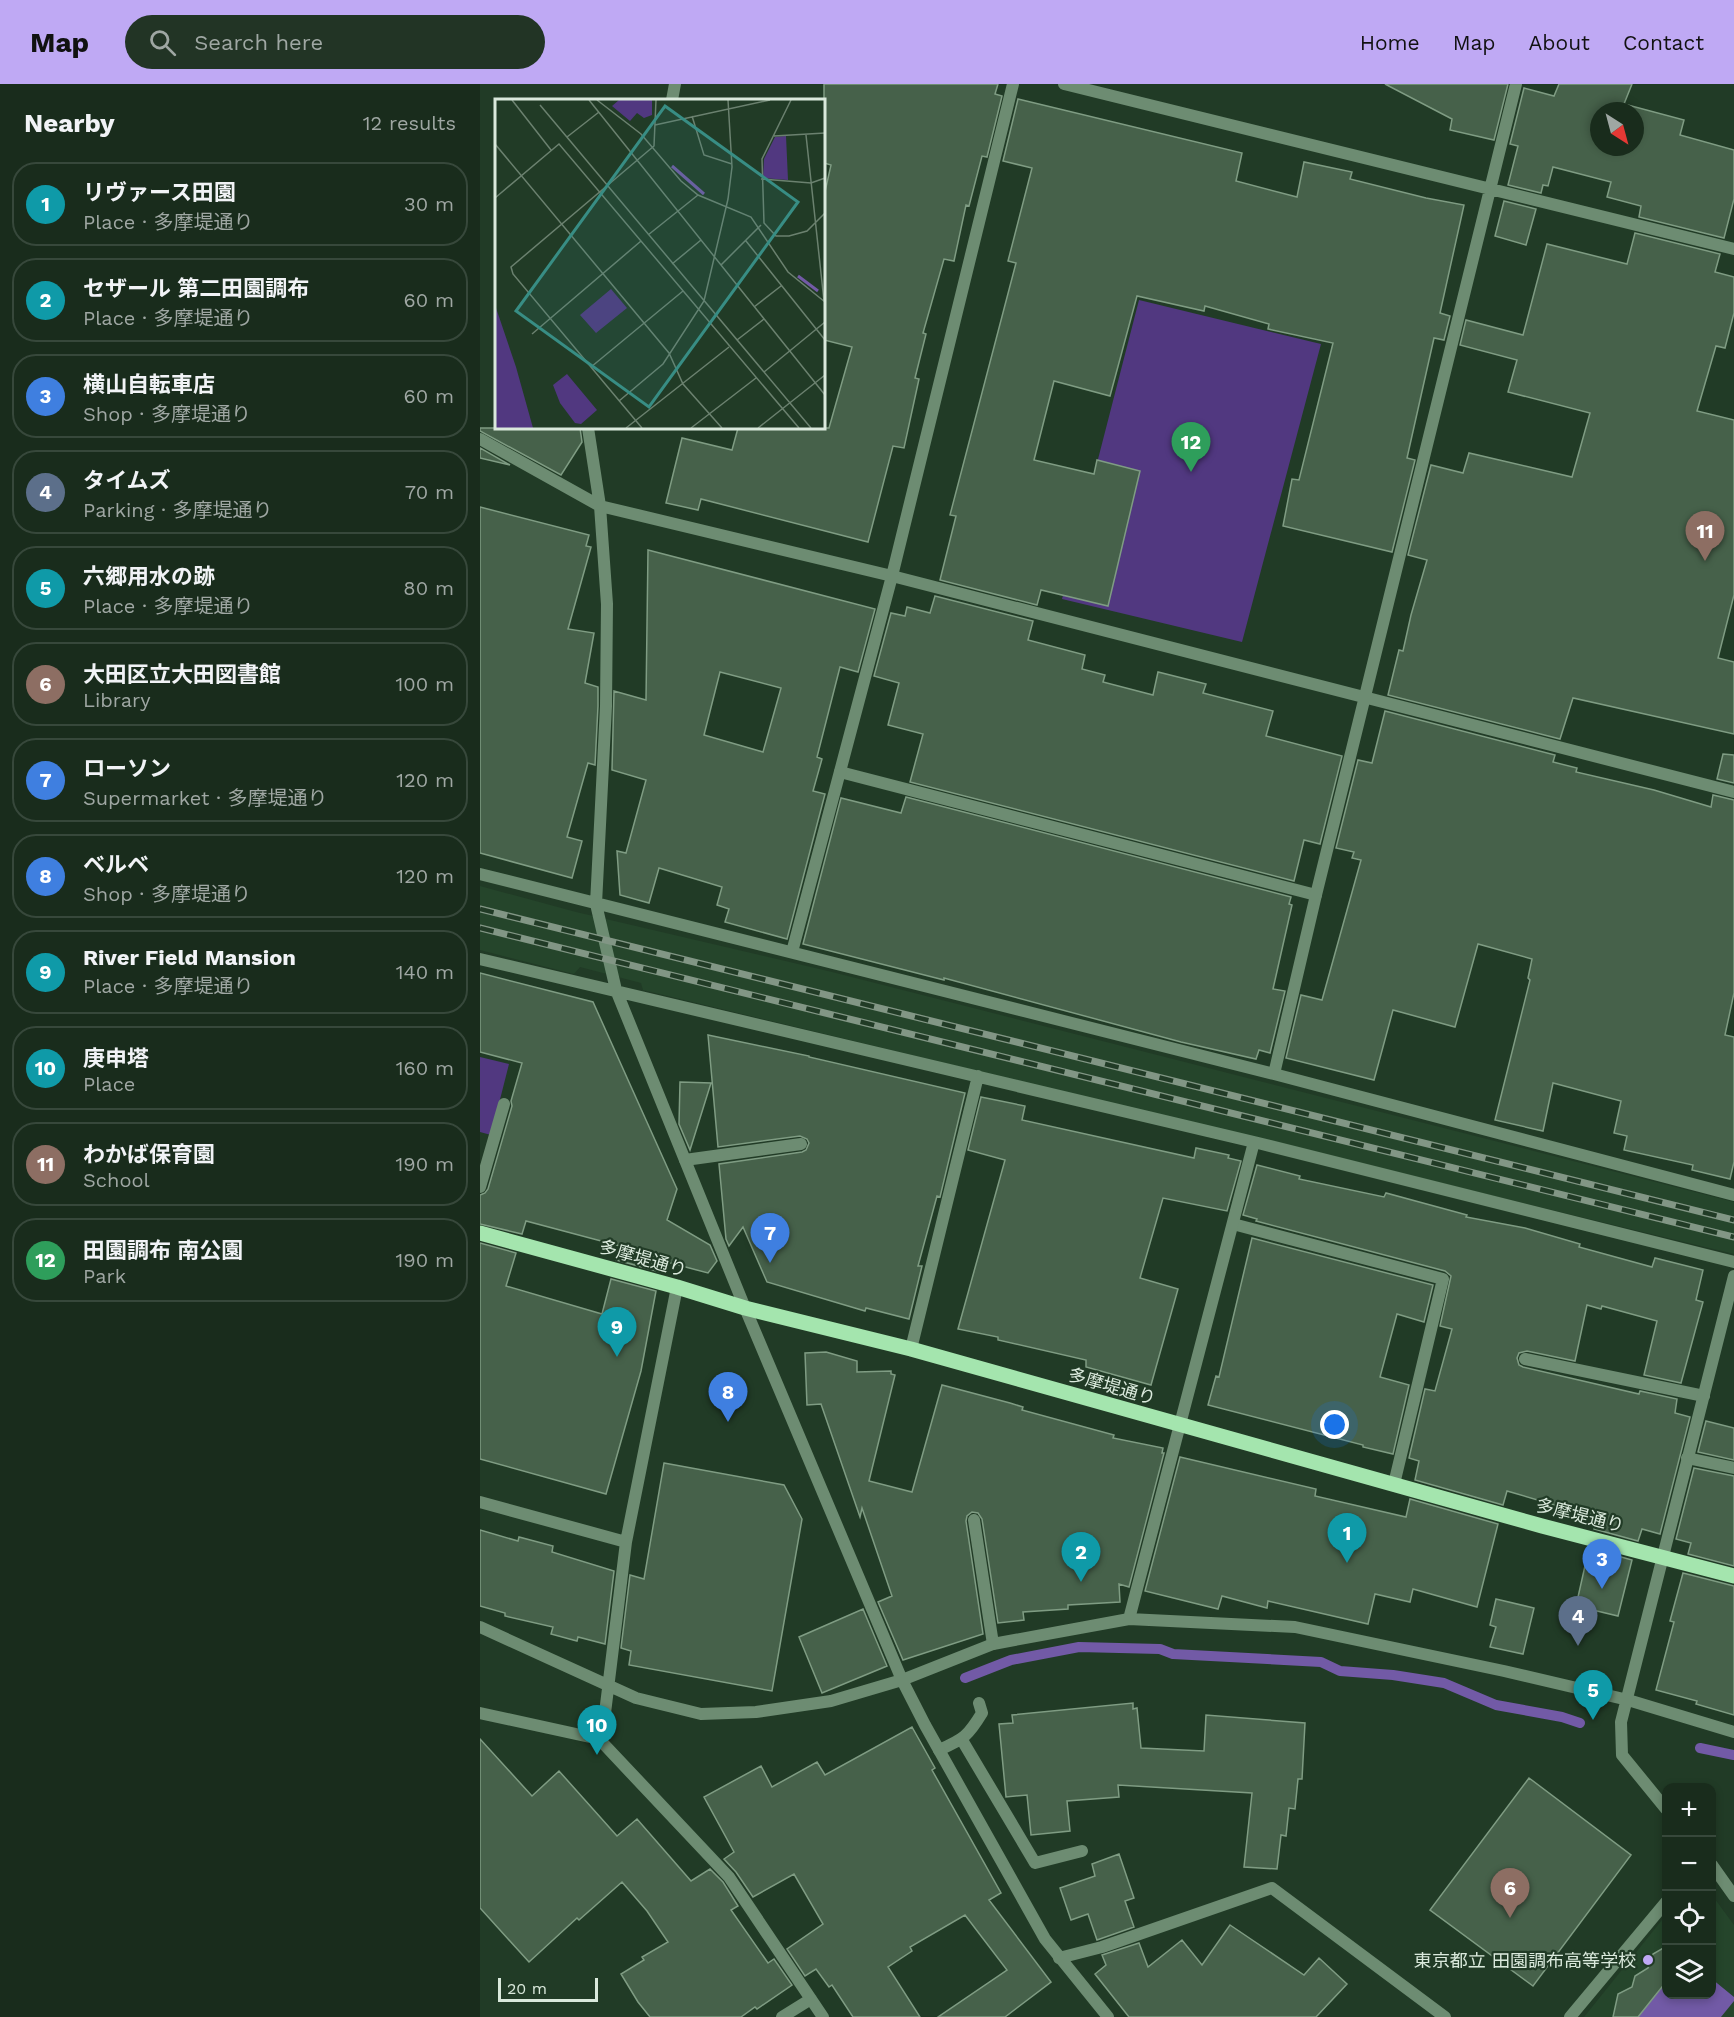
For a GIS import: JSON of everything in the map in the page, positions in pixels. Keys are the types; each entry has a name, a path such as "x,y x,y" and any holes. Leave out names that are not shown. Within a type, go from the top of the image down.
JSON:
{"main road":[{"name":"多摩堤通り","path":"480,1233 677,1287 744,1308 910,1349 1542,1526 1734,1576"}],"street":[{"path":"672,99 675,84"},
{"path":"792,952 892,576 1013,84"},
{"path":"1064,84 1734,249"},
{"path":"1274,1074 1516,84"},
{"path":"588,429 600,506 607,604 606,706 596,904 616,990 744,1308 902,1680 1046,1939 1108,2017"},
{"path":"480,439 600,506 892,576 1734,792"},
{"path":"840,772 1316,895"},
{"path":"480,874 1274,1074 1734,1195"},
{"path":"480,959 1254,1142 1734,1262"},
{"path":"910,1349 978,1076"},
{"path":"480,1187 504,1104"},
{"path":"1129,1619 1254,1142"},
{"path":"685,1160 801,1144"},
{"path":"1233,1224 1443,1279 1394,1484"},
{"path":"1662,1804 1622,1755 1621,1722 1734,1276"},
{"path":"599,1739 605,1713 626,1542 677,1287"},
{"path":"1525,1359 1704,1396"},
{"path":"1687,1458 1734,1468"},
{"path":"480,1502 626,1542"},
{"path":"974,1520 993,1644"},
{"path":"480,1628 636,1698 701,1714 756,1712 831,1701 902,1680 993,1644 1129,1619 1295,1627 1628,1700 1734,1732"},
{"path":"939,1750 962,1740 982,1713 979,1703"},
{"path":"480,1713 599,1739 729,1876 823,2017"},
{"path":"962,1740 1035,1863 1082,1851"},
{"path":"1716,1871 1734,1896"},
{"path":"1059,1958 1102,1947 1272,1888 1445,2017"},
{"path":"1570,2017 1662,1907"},
{"path":"782,2017 811,1999"}],"shaded area":[{"path":"1139,300 1321,344 1242,642 1062,599"},
{"path":"480,886 576,912 832,972 1734,1202 1734,1254 643,990 641,983 580,967 574,974 480,950"},
{"path":"480,1057 509,1064 491,1135 480,1132"},
{"name":"東京都立 田園調布高等学校","path":"1716,1900 1734,1925 1734,2017 1584,2017 1662,1920 1662,1999 1716,1999"},
{"path":"1716,1982 1734,1997 1734,2001 1721,2017 1638,2017 1662,1987 1662,1999 1716,1999"}],"building":[{"path":"824,84 998,84 995,94 1002,96 987,157 982,156 969,206 966,205 954,261 944,259 923,333 926,334 915,378 919,379 904,448 893,446 868,542 701,499 698,510 666,503 682,438 732,450 738,429 829,428 852,347 825,340 825,192 831,165 825,163"},
{"path":"1385,84 1508,84 1494,140 1450,130 1452,119"},
{"path":"1559,84 1632,84 1625,102 1590,102 1590,156 1644,156 1644,109 1684,120 1680,135 1734,150 1734,199 1724,238 1639,217 1641,206 1607,197 1611,182 1553,167 1548,186 1543,185 1541,193 1508,185 1518,146 1510,144 1524,88 1554,96"},
{"path":"1018,99 1242,153 1236,181 1297,197 1304,162 1352,172 1350,179 1464,205 1440,313 1450,316 1444,340 1434,338 1407,458 1415,460 1392,552 1283,526 1292,479 1299,480 1333,343 1268,329 1269,324 1205,306 1204,311 1137,296 1110,396 1054,381 1034,460 1094,474 1097,460 1140,471 1108,606 1041,590 1037,605 940,580 956,516 950,515 1016,263 1008,261 1032,168 1003,161"},
{"path":"1504,201 1536,209 1526,245 1495,236"},
{"path":"1635,233 1720,254 1715,272 1734,277 1734,313 1725,348 1716,346 1697,411 1734,420 1734,595 1718,658 1734,662 1734,734 1573,698 1560,739 1388,695 1399,650 1403,651 1427,560 1408,555 1431,465 1463,473 1469,453 1572,477 1590,413 1508,392 1517,360 1460,345 1466,320 1523,335 1547,244 1627,264"},
{"path":"480,428 580,429 582,442 561,475 480,431"},
{"path":"480,448 510,465 480,458"},
{"path":"480,507 589,535 586,546 591,547 568,629 594,633 585,683 598,687 598,706 595,765 588,763 567,837 582,841 572,878 480,853"},
{"path":"648,550 875,609 858,672 840,667 817,757 822,759 813,791 825,794 787,939 725,922 729,909 717,905 722,887 659,868 649,903 620,895 617,851 626,853 646,780 612,770 614,691 646,700","holes":["720,672 781,688 763,752 704,735"]},
{"path":"935,596 1033,621 1028,640 1085,655 1082,669 1105,675 1103,682 1153,695 1158,672 1206,684 1203,693 1273,711 1266,736 1342,756 1320,844 1304,840 1294,881 910,782 923,734 888,725 899,683 874,676 891,613 905,616 907,607 930,613"},
{"path":"1385,711 1555,755 1553,762 1577,768 1576,772 1654,790 1711,807 1713,795 1734,800 1734,993 1725,1035 1734,1037 1734,1162 1730,1179 1692,1170 1693,1165 1624,1150 1627,1136 1614,1133 1621,1101 1553,1083 1543,1131 1495,1120 1530,980 1528,978 1532,959 1478,944 1455,1027 1393,1010 1374,1080 1286,1058 1301,995 1322,1000 1361,860 1352,858 1354,852 1336,848 1358,760 1372,763"},
{"path":"1723,754 1734,755 1734,783 1717,779"},
{"path":"906,797 1291,897 1289,904 1292,905 1273,989 1285,991 1270,1053 1259,1050 1256,1059 1181,1042 944,978 944,980 803,944 841,798 901,813"},
{"path":"480,973 593,1002 677,1189 667,1220 710,1245 717,1261 708,1273 663,1261 660,1272 616,1260 620,1246 526,1221 522,1234 480,1224 480,1195 488,1189 522,1063 480,1052"},
{"path":"708,1035 965,1093 940,1197 937,1196 918,1266 922,1266 909,1319 866,1308 865,1311 767,1282 743,1227 729,1246 726,1239 719,1164 802,1152 806,1150 809,1143 807,1139 800,1136 718,1147"},
{"path":"680,1082 711,1083 690,1150 679,1124"},
{"path":"981,1097 1025,1106 1022,1120 1194,1158 1196,1148 1229,1155 1228,1158 1241,1161 1227,1211 1163,1198 1140,1278 1178,1289 1151,1385 1086,1367 1086,1360 958,1329 1005,1160 968,1150"},
{"path":"1257,1165 1300,1176 1299,1179 1384,1197 1386,1193 1467,1215 1466,1217 1525,1228 1580,1244 1579,1247 1652,1267 1655,1258 1703,1270 1696,1300 1703,1302 1681,1383 1644,1375 1657,1321 1602,1306 1601,1309 1587,1305 1575,1361 1527,1351 1519,1353 1517,1358 1519,1365 1523,1367 1639,1394 1640,1391 1677,1399 1675,1413 1690,1417 1660,1534 1642,1529 1638,1541 1594,1529 1596,1521 1591,1520 1592,1516 1507,1491 1503,1505 1415,1480 1419,1461 1409,1458 1425,1389 1435,1391 1452,1329 1440,1326 1451,1276 1445,1271 1256,1221 1257,1219 1243,1215"},
{"path":"1252,1238 1433,1285 1424,1322 1397,1314 1380,1377 1409,1385 1393,1454 1208,1405 1216,1376 1219,1377"},
{"path":"480,1243 516,1253 506,1286 602,1314 611,1279 656,1291 641,1371 606,1494 480,1459"},
{"path":"826,1352 857,1361 857,1372 891,1371 891,1374 895,1375 869,1481 912,1492 942,1385 1114,1435 1113,1438 1163,1448 1162,1453 1164,1453 1129,1587 1119,1584 1120,1602 1068,1605 1068,1609 1023,1612 1024,1620 998,1623 982,1519 978,1513 972,1512 967,1516 966,1521 983,1634 903,1660 878,1602 892,1596 862,1508 860,1517 821,1404 807,1405 805,1353"},
{"path":"1706,1421 1734,1428 1734,1460 1698,1452"},
{"path":"1180,1457 1316,1489 1315,1496 1406,1517 1410,1499 1498,1524 1477,1607 1413,1589 1410,1602 1375,1594 1368,1624 1268,1601 1267,1608 1222,1596 1218,1609 1145,1591"},
{"path":"664,1463 784,1485 802,1519 772,1691 629,1665 631,1651 621,1648 630,1575 644,1579"},
{"path":"1694,1468 1734,1476 1734,1566 1688,1554 1691,1543 1676,1539"},
{"path":"480,1530 518,1541 519,1537 553,1546 552,1552 614,1571 605,1644 578,1637 577,1641 551,1634 553,1627 505,1616 505,1613 480,1606"},
{"path":"1589,1548 1632,1560 1618,1616 1576,1606"},
{"path":"1683,1573 1734,1586 1734,1715 1696,1704 1697,1701 1656,1690 1674,1622 1670,1621"},
{"path":"1496,1599 1534,1608 1523,1654 1490,1647 1496,1627 1490,1625"},
{"path":"863,1609 887,1666 822,1693 799,1637"},
{"path":"1133,1703 1133,1709 1137,1708 1141,1748 1204,1751 1206,1715 1305,1723 1302,1779 1298,1779 1295,1809 1289,1808 1286,1836 1281,1835 1277,1869 1244,1867 1252,1793 1118,1785 1119,1797 1067,1801 1070,1831 1031,1835 1027,1795 1006,1797 999,1724 1013,1723 1012,1715"},
{"path":"912,1727 935,1768 932,1770 1001,1893 989,1900 1051,1982 1005,2017 938,2017 1007,1970 965,1915 910,1947 912,1951 888,1967 920,2017 853,2017 832,1985 829,1987 816,1969 805,1976 787,1949 823,1924 794,1874 753,1897 724,1859 734,1852 704,1797 761,1766 772,1787 817,1762 825,1775"},
{"path":"480,1739 532,1796 559,1771 617,1836 637,1819 691,1881 710,1869 723,1882 738,1906 731,1910 768,1963 774,1959 792,1985 741,2017 650,2017 621,1974 644,1960 642,1957 668,1942 647,1911 622,1882 579,1920 577,1918 529,1962 480,1908"},
{"path":"1529,1778 1631,1855 1533,1986 1430,1910"},
{"path":"1119,1854 1134,1898 1125,1901 1134,1927 1097,1940 1088,1914 1071,1920 1060,1888 1095,1876 1092,1864"},
{"path":"1230,1925 1304,1975 1319,1958 1347,1984 1316,2017 1129,2017 1095,1974 1106,1965 1102,1955 1139,1943 1148,1967 1182,1940 1202,1965"},
{"path":"1662,1949 1662,1987 1638,2017 1613,2017 1618,1994 1632,1987 1635,1976 1648,1968 1653,1954"}],"waterway":[{"path":"965,1678 1011,1660 1079,1647 1160,1649 1173,1654 1321,1662 1340,1671 1393,1675 1444,1683 1496,1705 1562,1717 1580,1723"},
{"path":"1700,1748 1734,1755"}],"railway":[{"path":"480,909 1734,1220"},
{"path":"480,928 1734,1237"}],"place":[{"name":"田園調布 南公園","path":"1191,472"},
{"name":"わかば保育園","path":"1705,561"},
{"name":"ローソン","path":"770,1263"},
{"name":"River Field Mansion","path":"617,1357"},
{"name":"ベルベ","path":"728,1422"},
{"name":"リヴァース田園","path":"1347,1563"},
{"name":"セザール 第二田園調布","path":"1081,1582"},
{"name":"横山自転車店","path":"1602,1589"},
{"name":"タイムズ","path":"1578,1646"},
{"name":"六郷用水の跡","path":"1593,1720"},
{"name":"庚申塔","path":"597,1755"},
{"name":"大田区立大田図書館","path":"1510,1918"},
{"name":"東京都立 田園調布高等学校","path":"1648,1960"}]}
